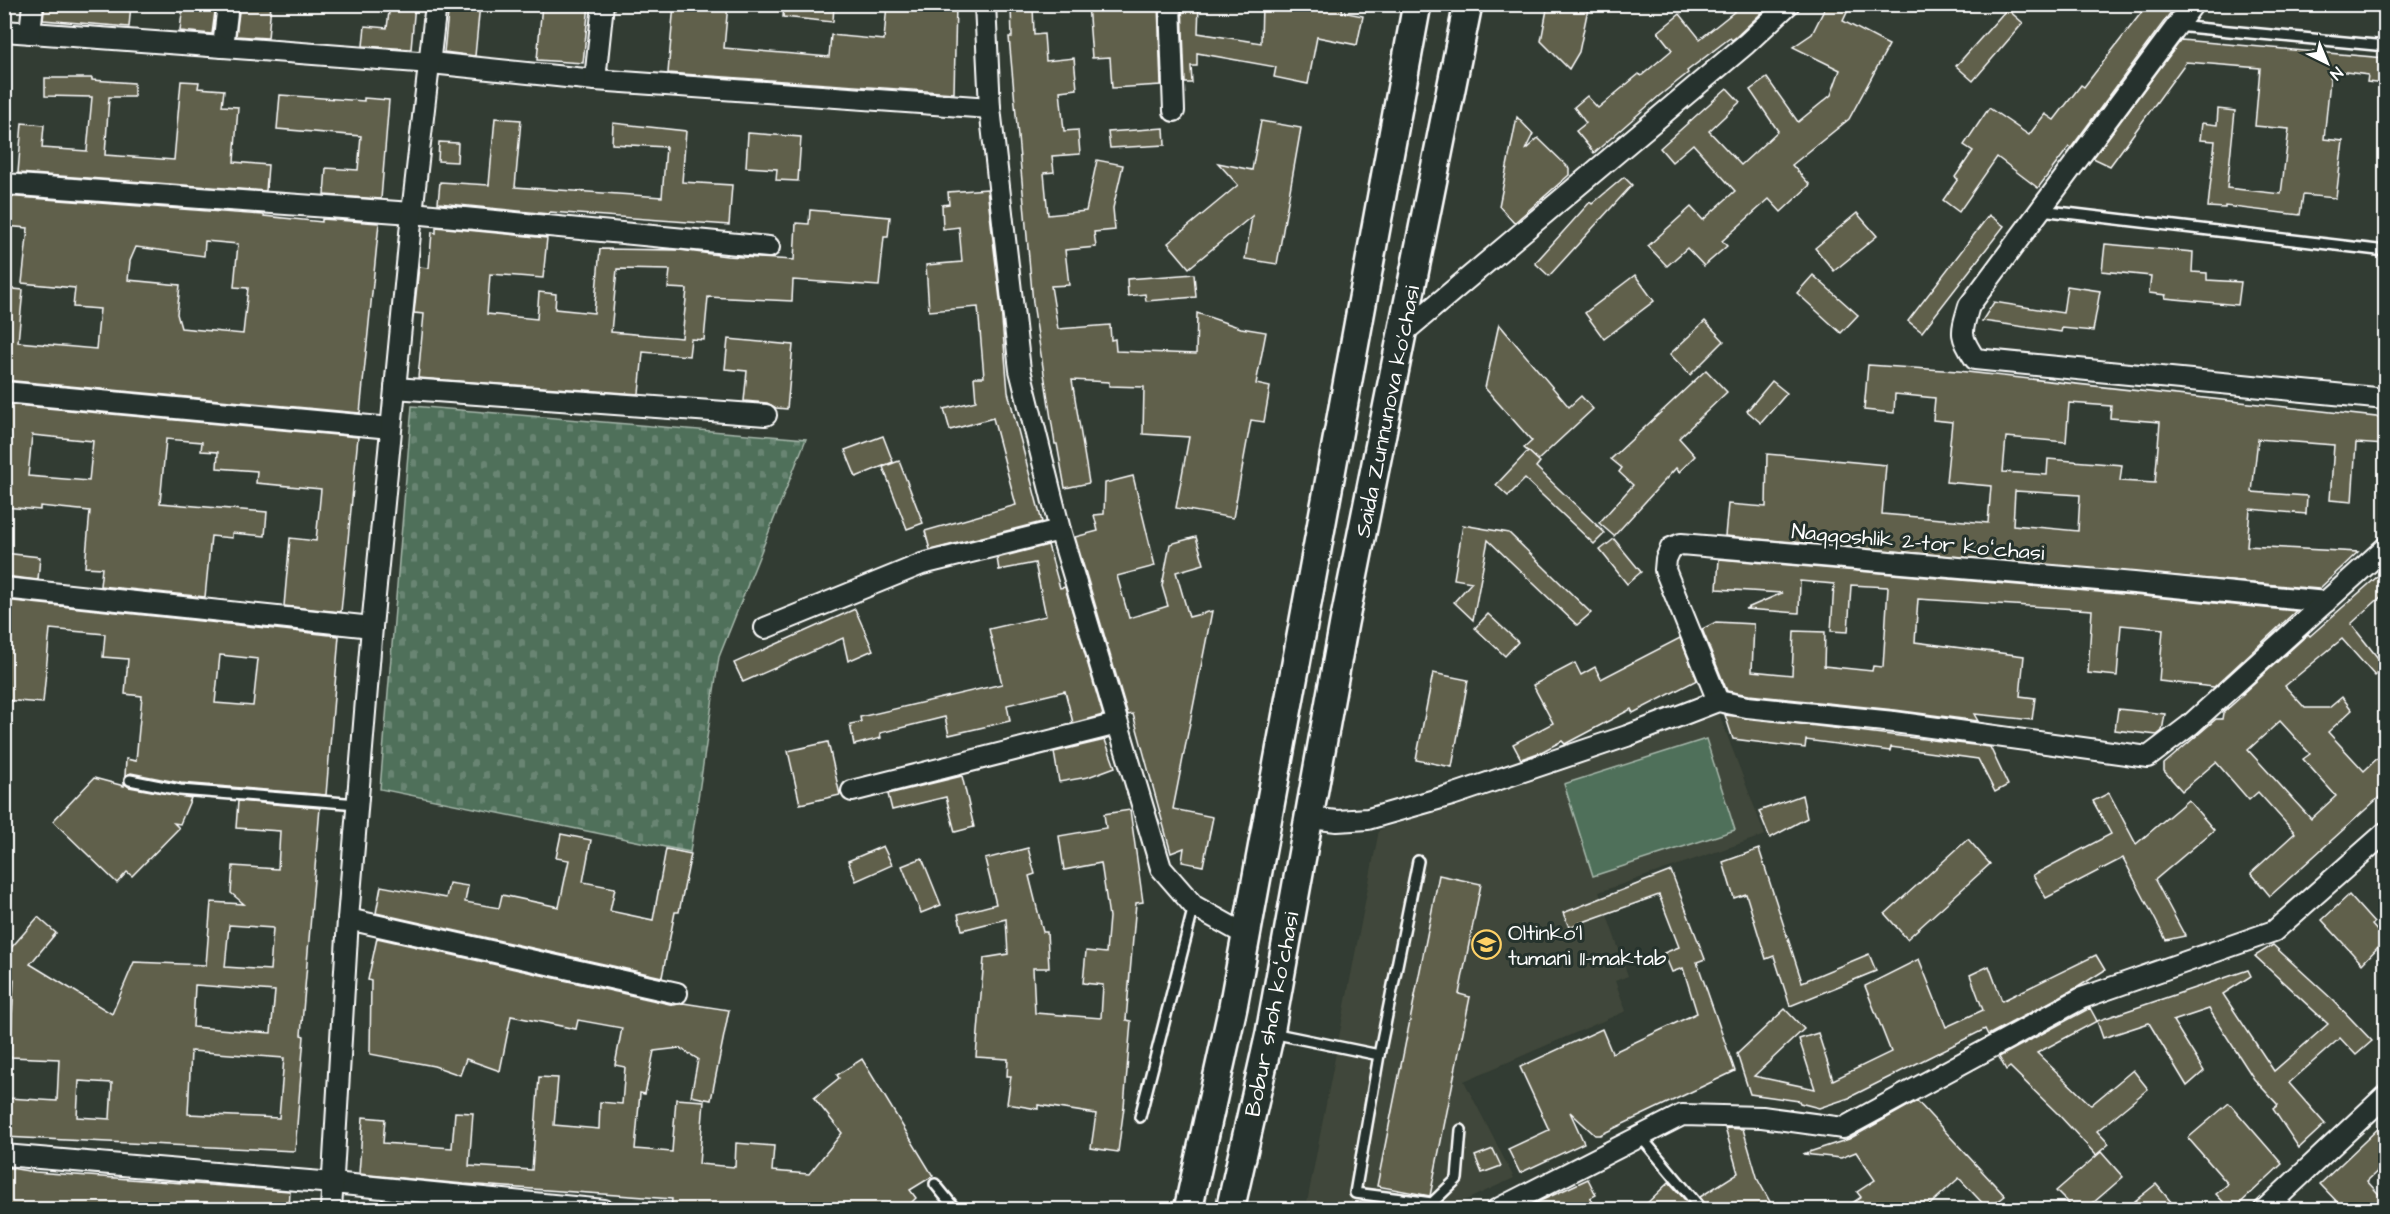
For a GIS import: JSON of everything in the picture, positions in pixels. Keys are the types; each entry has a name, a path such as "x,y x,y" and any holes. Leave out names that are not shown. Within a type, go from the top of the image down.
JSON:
{"main road":[{"name":"Saida Zunnunova ko'chasi","path":"1268,819 1418,4"},
{"name":"Saida Zunnunova ko'chasi","path":"1309,818 1344,623 1468,4"},
{"path":"1304,615 1344,623"},
{"name":"Bobur shoh koʻchasi","path":"1230,1209 1270,1033 1309,818"},
{"name":"Bobur shoh koʻchasi","path":"1188,1209 1233,1007 1268,819"}],"street":[{"path":"30,33 33,4"},
{"path":"223,47 228,4"},
{"path":"331,1209 348,919 372,627 412,213 436,4"},
{"path":"596,80 603,4"},
{"path":"985,4 990,108 1020,370 1060,530 1161,868 1194,906 1246,935"},
{"path":"1170,4 1174,111"},
{"path":"1404,332 1746,44 1789,4"},
{"path":"2193,4 1969,306 1963,326 1963,342 1975,360 2385,399"},
{"path":"4,31 431,63 596,80 990,108"},
{"path":"4,184 412,213 769,247"},
{"path":"395,388 766,415"},
{"path":"4,392 391,428"},
{"path":"765,628 922,564 1060,530"},
{"name":"Naqqoshlik 2-tor koʻchasi","path":"1718,701 1665,570 1666,559 1671,548 1681,544 2326,602"},
{"path":"1309,818 1336,821 1368,819 1452,795 1627,736 1718,701 1748,707 1894,722 2148,757 2190,725 2385,547"},
{"path":"4,588 372,627"},
{"path":"852,791 1117,724"},
{"path":"1496,1209 1682,1115 1762,1117 1843,1128 2082,998 2274,931 2385,832"},
{"path":"348,919 677,993"},
{"path":"2264,1209 2385,1095"},
{"path":"4,1155 604,1209"}],"lane":[{"path":"2175,26 2385,46"},
{"path":"2041,210 2385,251"},
{"path":"130,780 180,790 358,804"},
{"path":"1418,861 1379,1055 1355,1193 1432,1203 1457,1179 1461,1131"},
{"path":"1140,1117 1194,906"},
{"path":"1270,1033 1379,1055"},
{"path":"1641,1137 1702,1209"},
{"path":"935,1184 956,1209"}],"shaded area":[{"name":"Oltinko'l tumani 11-maktab","path":"1719,714 1765,835 1599,892 1628,976 1615,981 1626,1011 1464,1081 1514,1178 1446,1209 1306,1208 1379,830"}],"green space":[{"path":"412,406 806,439 719,657 690,852 380,789"},
{"path":"1706,739 1735,830 1593,876 1564,784"}],"building":[{"path":"45,4 131,4 129,27 43,20"},
{"path":"183,4 216,4 212,34 180,31"},
{"path":"240,4 271,4 268,38 236,36"},
{"path":"390,4 415,4 411,49 363,46 365,26 387,28"},
{"path":"449,4 480,4 475,56 444,52"},
{"path":"542,4 589,4 583,63 537,60"},
{"path":"674,4 728,4 724,48 829,57 831,35 884,40 887,4 956,4 954,93 668,73"},
{"path":"784,4 834,4 833,22 783,17"},
{"path":"1088,4 1158,4 1161,85 1112,88 1110,57 1092,58"},
{"path":"1182,4 1199,4 1198,33 1261,43 1262,4 1343,4 1342,12 1363,16 1357,45 1317,37 1308,84 1274,77 1276,67 1197,53 1197,66 1191,66 1192,83 1185,83"},
{"path":"1548,4 1589,4 1579,52 1569,69 1541,41"},
{"path":"1744,4 1771,4 1736,37 1732,40 1730,38 1687,71 1688,73 1594,153 1576,131 1586,123 1574,107 1587,96 1598,108 1672,50 1658,32 1680,14 1700,39"},
{"path":"1827,4 1851,4 1843,21 1889,45 1849,119 1792,165 1810,185 1781,212 1769,199 1722,241 1727,246 1704,266 1687,248 1667,266 1648,246 1691,207 1703,220 1735,191 1693,144 1672,162 1660,148 1727,88 1740,102 1709,131 1741,165 1778,131 1750,90 1767,78 1798,122 1831,95 1840,70 1793,47 1812,34"},
{"path":"2148,4 2177,4 2071,148 2069,147 2038,188 1997,157 1959,212 1943,200 1958,179 1955,177 1973,151 1964,145 1989,108 2029,135 2045,114 2054,120 2081,85 2084,87"},
{"path":"1033,5 1034,35 1044,34 1046,61 1074,58 1077,89 1060,91 1064,131 1078,130 1080,154 1052,156 1054,172 1044,173 1048,215 1086,211 1097,160 1123,165 1113,208 1115,230 1094,232 1096,247 1065,250 1069,285 1051,286 1058,329 1110,325 1111,340 1115,339 1116,351 1196,354 1197,313 1241,328 1266,332 1256,384 1270,387 1264,422 1251,420 1233,518 1176,508 1189,437 1143,434 1144,387 1109,386 1109,382 1072,380 1089,483 1065,488 1057,444 1055,444 1033,303 1009,37 1012,37 1011,6"},
{"path":"2007,9 2023,23 1973,81 1956,66"},
{"path":"2181,40 2385,58 2385,84 2367,82 2368,75 2331,70 2324,139 2343,141 2336,198 2303,195 2300,215 2225,206 2225,208 2208,207 2215,141 2200,140 2202,123 2217,125 2218,109 2235,111 2227,188 2281,194 2289,129 2255,126 2260,68 2186,62 2110,166 2093,158"},
{"path":"45,78 92,78 92,80 134,83 134,97 109,97 105,155 174,160 181,81 199,82 198,88 224,90 222,106 238,107 234,162 268,165 266,191 18,173 22,123 44,125 42,148 87,151 92,97 45,96"},
{"path":"280,95 364,101 364,98 389,100 381,199 324,195 326,168 358,170 361,136 277,129"},
{"path":"1517,117 1533,134 1525,150 1538,138 1569,168 1569,175 1514,223 1499,206"},
{"path":"495,118 521,120 515,187 662,197 666,147 612,144 613,123 686,131 682,182 732,185 729,225 550,212 549,214 438,203 440,182 489,185"},
{"path":"1261,121 1301,128 1277,264 1245,259 1252,216 1189,268 1168,243 1238,185 1218,163 1252,170"},
{"path":"1164,128 1165,145 1110,148 1108,132"},
{"path":"748,133 801,137 798,181 776,180 777,169 746,167"},
{"path":"439,142 458,143 457,162 438,161"},
{"path":"1624,177 1632,185 1549,276 1535,263 1590,202 1592,204"},
{"path":"987,189 1008,392 1042,522 930,550 925,531 1016,505 993,418 950,430 944,409 976,401 974,377 984,377 978,307 929,311 926,265 962,262 959,227 943,229 942,205 949,204 948,192"},
{"path":"4,196 264,215 322,222 322,219 379,223 360,413 4,380 4,288 23,290 18,342 96,349 100,309 73,307 75,288 22,283 28,228 4,226","holes":["205,241 238,244 234,287 248,288 243,334 181,328 177,314 180,285 128,280 130,261 136,247 204,256"]},
{"path":"810,210 890,217 888,237 884,237 879,286 793,280 792,301 708,297 704,340 691,339 689,356 643,352 639,394 418,378 424,314 414,313 419,267 429,268 432,232 436,233 436,227 547,238 543,278 490,274 487,314 537,319 539,292 556,294 555,309 594,313 600,249 679,250 727,256 794,260 796,223 809,224","holes":["617,269 670,270 668,288 687,289 682,338 611,332"]},
{"path":"1857,213 1877,236 1834,271 1815,248"},
{"path":"1989,215 2004,226 1922,332 1908,321"},
{"path":"2105,244 2193,252 2192,272 2207,273 2207,280 2241,282 2238,305 2165,298 2166,295 2149,293 2151,276 2102,271"},
{"path":"1194,274 1196,297 1146,301 1145,294 1128,296 1127,279"},
{"path":"1635,275 1654,301 1604,339 1585,313"},
{"path":"1813,275 1858,315 1841,333 1797,293"},
{"path":"2067,286 2100,291 2093,331 2062,328 2061,332 1982,321 1994,302 2063,313"},
{"path":"1705,321 1724,341 1690,375 1670,354"},
{"path":"1499,324 1569,407 1581,396 1593,409 1538,460 1524,448 1532,441 1485,388"},
{"path":"728,339 793,345 787,409 776,408 767,403 744,401 747,371 725,369"},
{"path":"1868,365 1958,371 2385,418 2385,445 2356,443 2352,502 2330,500 2334,445 2258,439 2252,492 2307,496 2306,514 2250,509 2247,546 2358,552 2319,589 1725,536 1728,504 1766,507 1767,454 1886,465 1882,514 1988,523 1991,486 1946,482 1952,422 1933,420 1935,398 1895,394 1894,413 1864,410","holes":["2069,403 2111,406 2110,418 2160,422 2155,483 2120,481 2122,465 2048,459 2047,475 2003,472 2006,437 2066,442","2015,491 2080,495 2078,531 2013,525"]},
{"path":"1706,370 1727,392 1679,438 1695,456 1679,472 1676,468 1614,536 1599,523 1633,485 1619,472 1622,468 1611,459"},
{"path":"1772,381 1787,393 1761,423 1747,411"},
{"path":"4,404 358,437 341,612 284,606 290,538 316,541 321,489 256,483 257,471 217,468 218,452 201,451 202,442 166,439 160,503 267,512 265,536 232,533 232,538 211,536 205,597 100,586 102,568 85,567 90,511 40,506 40,510 4,507","holes":["32,435 93,441 89,481 28,476"]},
{"path":"883,436 893,462 856,477 845,450"},
{"path":"1528,451 1540,462 1536,467 1605,533 1594,544 1525,479 1508,496 1496,485"},
{"path":"899,461 923,523 907,529 883,467"},
{"path":"1133,476 1155,566 1117,576 1129,618 1168,606 1162,586 1170,544 1196,537 1204,564 1176,572 1189,617 1212,611 1173,809 1213,817 1203,866 1182,862 1184,848 1171,853 1133,714 1128,715 1075,537 1098,531 1094,515 1104,514 1105,483"},
{"path":"1463,525 1509,533 1591,613 1577,625 1488,540 1473,620 1454,602 1472,582 1454,579"},
{"path":"1614,539 1641,572 1627,584 1600,550"},
{"path":"1048,545 1060,588 1065,587 1103,715 1073,723 1065,691 1007,705 1010,721 949,735 945,717 880,733 881,738 854,745 850,724 861,722 860,717 1002,684 989,629 1046,616 1035,563 999,570 997,558"},
{"path":"4,553 40,557 38,580 4,576"},
{"path":"1719,559 2296,611 2214,687 2159,681 2163,629 2121,625 2117,676 2088,673 2092,610 1918,599 1915,642 2024,656 2020,696 2035,698 2032,720 1974,714 1978,721 1727,691 1702,629 1716,622 1754,624 1752,671 1792,675 1794,631 1825,632 1824,666 1872,671 1873,666 1883,667 1888,587 1851,585 1848,632 1831,631 1834,584 1800,581 1799,613 1745,609 1782,593 1717,589"},
{"path":"2385,570 2385,593 2351,624 2385,667 2375,676 2342,639 2285,686 2305,708 2329,708 2342,697 2352,710 2328,732 2364,771 2385,751 2385,792 2270,896 2251,873 2295,833 2258,792 2249,800 2216,762 2182,791 2164,771 2164,764 2216,719 2222,719 2223,713 2244,694 2242,694 2308,634 2310,636","holes":["2280,721 2310,754 2303,759 2336,796 2311,819 2248,750"]},
{"path":"4,600 339,636 326,795 181,783 131,773 125,776 126,759 136,761 142,696 125,694 128,659 103,657 105,634 50,629 43,703 4,700","holes":["220,655 258,659 253,706 215,703"]},
{"path":"855,609 873,650 848,661 843,638 743,682 734,663"},
{"path":"1488,614 1518,642 1505,656 1475,628"},
{"path":"1680,638 1697,680 1633,713 1631,709 1565,744 1562,741 1521,759 1513,744 1553,723 1533,685 1575,663 1581,675 1595,667 1601,679"},
{"path":"1433,673 1468,680 1452,767 1416,760"},
{"path":"2118,709 2165,714 2162,731 2157,735 2115,730"},
{"path":"1725,715 1990,747 2008,785 1995,792 1978,759 1891,747 1890,751 1806,740 1805,748 1733,739"},
{"path":"1105,740 1115,767 1088,777 1059,782 1054,752"},
{"path":"828,742 840,795 800,804 788,751"},
{"path":"962,776 974,827 955,832 946,797 892,810 888,794"},
{"path":"94,778 191,798 180,824 174,823 179,828 132,876 127,872 117,883 53,821"},
{"path":"2109,793 2136,844 2188,800 2214,830 2155,880 2185,936 2166,940 2123,858 2046,898 2033,875 2111,834 2093,801"},
{"path":"1802,795 1807,818 1770,838 1759,811"},
{"path":"238,801 320,808 301,1035 304,1036 295,1151 4,1137 4,1102 8,1102 8,1098 57,1101 59,1059 10,1057 14,980 4,991 4,956 38,917 56,933 30,964 112,1014 134,962 206,965 211,902 244,904 231,893 233,866 278,869 280,831 236,828","holes":["229,925 273,928 270,970 225,967","195,985 275,991 271,1033 193,1027","191,1051 284,1058 279,1118 188,1114","79,1081 112,1083 110,1119 77,1117"]},
{"path":"1130,810 1143,902 1136,903 1126,1020 1131,1021 1118,1152 1091,1148 1096,1114 1038,1105 1038,1109 1007,1104 1011,1076 1007,1076 1008,1059 976,1057 984,958 1008,954 1006,919 962,930 958,914 996,904 985,859 1028,848 1035,874 1029,876 1043,932 1047,932 1049,968 1033,968 1035,1013 1101,1018 1103,985 1083,983 1086,951 1106,953 1109,917 1101,863 1064,870 1059,836 1106,828 1104,814"},
{"path":"561,834 591,840 583,882 615,888 610,911 653,920 666,849 691,854 679,912 675,912 662,977 376,913 381,886 446,898 449,883 468,886 465,902 499,908 502,895 559,907 569,860 556,858"},
{"path":"1968,839 1990,864 1907,939 1885,914"},
{"path":"883,846 892,865 856,881 848,861"},
{"path":"1759,849 1802,982 1869,954 1876,971 1790,1006 1774,956 1766,959 1746,894 1734,898 1723,862"},
{"path":"922,858 941,905 921,913 902,866"},
{"path":"1671,871 1705,959 1697,962 1735,1071 1600,1135 1595,1135 1570,1112 1584,1143 1520,1173 1508,1149 1549,1130 1520,1067 1602,1029 1612,1053 1697,1013 1683,968 1672,972 1664,953 1679,947 1659,895 1569,927 1563,913"},
{"path":"1439,875 1481,884 1459,994 1470,997 1430,1196 1377,1186"},
{"path":"2349,895 2374,923 2372,925 2385,940 2362,964 2322,920"},
{"path":"377,938 674,1005 683,1003 729,1010 711,1100 691,1096 698,1059 680,1048 654,1051 645,1094 640,1093 635,1149 672,1152 676,1099 704,1101 699,1164 735,1167 736,1143 774,1146 772,1171 809,1174 842,1133 814,1098 839,1078 837,1075 862,1059 933,1176 910,1190 916,1198 905,1209 826,1209 748,1204 748,1209 671,1209 672,1199 359,1174 363,1117 385,1119 383,1143 452,1148 455,1112 473,1113 469,1166 532,1170 539,1077 558,1078 554,1125 599,1129 600,1102 622,1104 625,1067 615,1065 622,1028 578,1020 576,1029 511,1016 500,1071 466,1059 460,1075 434,1066 370,1054 371,981 368,980"},
{"path":"2273,945 2334,1001 2372,1041 2356,1055 2340,1038 2289,1083 2325,1124 2299,1148 2273,1109 2278,1105 2254,1079 2209,1009 2173,1021 2204,1071 2187,1086 2149,1023 2103,1038 2097,1021 2248,970 2251,976 2223,994 2274,1071 2328,1024 2255,956"},
{"path":"2096,955 2105,970 2078,987 1988,1035 1985,1029 1850,1097 1852,1097 1819,1108 1799,1101 1750,1094 1737,1054 1785,1009 1804,1029 1754,1076 1815,1089 1799,1039 1818,1033 1833,1080 1891,1052 1865,986 1919,959 1946,1027 1983,1010 1970,975 1989,966 2002,1001"},
{"path":"2090,1008 2097,1021 2037,1053 2091,1105 2133,1070 2148,1089 2097,1131 2109,1144 2096,1155 2010,1067 2006,1070 1999,1057"},
{"path":"1917,1101 2005,1196 1988,1209 1959,1178 1925,1209 1843,1209 1861,1197 1857,1192 1875,1180 1856,1152 1841,1158 1803,1154 1849,1139"},
{"path":"2229,1103 2282,1164 2234,1209 2230,1209 2216,1194 2228,1184 2188,1138"},
{"path":"2385,1122 2385,1164 2367,1181 2385,1201 2385,1209 2344,1209 2320,1184"},
{"path":"1725,1128 1743,1129 1758,1180 1774,1209 1709,1209 1700,1197 1738,1173"},
{"path":"1493,1149 1501,1166 1482,1173 1475,1156"},
{"path":"2101,1152 2123,1177 2086,1209 2074,1209 2056,1191"},
{"path":"4,1167 35,1172 290,1191 289,1209 16,1209 17,1207 4,1206"},
{"path":"1588,1179 1596,1195 1590,1198 1595,1209 1523,1209"},
{"path":"1669,1182 1693,1209 1641,1209"},
{"path":"2156,1184 2177,1209 2125,1209"}],"place":[{"name":"Oltinko'l tumani 11-maktab","path":"1487,945"}]}
